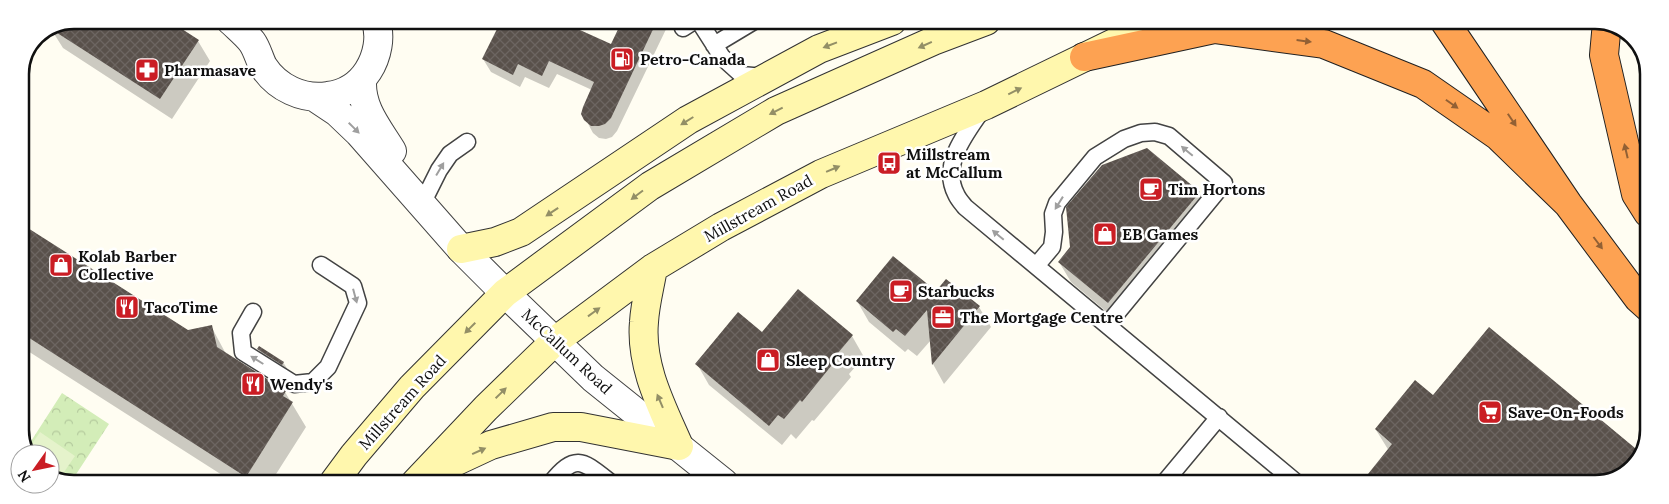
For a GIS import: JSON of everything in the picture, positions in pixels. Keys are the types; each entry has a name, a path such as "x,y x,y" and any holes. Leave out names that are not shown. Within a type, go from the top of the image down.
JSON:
{"highway":[{"path":"1084,57 1214,29 1324,44 1423,84 1498,136 1568,204"},
{"path":"1450,29 1568,204 1640,300"},
{"path":"1606,30 1604,55 1636,194 1640,200"}],"main road":[{"path":"461,249 495,242 521,232 688,120 819,49 871,29"},
{"name":"Millstream Road","path":"339,475 412,387 505,293 650,186 776,111 933,41 965,29"},
{"name":"Millstream Road","path":"422,475 486,408 555,341 653,268 721,227 820,174 986,105 1143,29"},
{"path":"653,268 644,322 645,352 652,383 679,446"},
{"path":"428,475 491,445 553,428 581,427 679,446"}],"street":[{"path":"256,31 264,67 286,90 316,98 340,94 362,81 372,65 378,46 378,29"},
{"name":"McCallum Road","path":"362,81 361,94 368,113 422,204"},
{"name":"McCallum Road","path":"316,98 338,112 461,249 593,378 714,475"}],"lane":[{"path":"704,29 722,57 742,75 766,78"},
{"path":"714,45 741,29"},
{"path":"986,105 956,150 951,174 955,193 965,207 1287,475"},
{"path":"1036,266 1052,247 1054,232 1053,214 1057,203 1095,157 1124,139 1140,133 1155,132 1169,136 1224,183 1107,325"},
{"path":"422,204 439,170 450,154 467,142"},
{"path":"253,312 241,333 243,352 294,384 313,382 328,367 358,303 353,286 321,265"},
{"path":"1171,475 1219,417"},
{"path":"557,475 570,464 580,463 589,466 600,475"}],"green space":[{"path":"62,393 109,424 76,475 60,473 60,444 31,444 31,442"},
{"path":"40,432 58,444 32,444"},
{"path":"60,446 75,456 62,474 60,473"}],"building":[{"name":"Pharmasave","path":"73,29 182,29 199,40 160,99 56,32"},
{"path":"497,29 578,29 611,44 618,29 653,29 611,118 605,124 599,126 591,126 584,120 581,114 594,82 549,61 542,76 518,64 513,75 482,59"},
{"path":"1147,148 1200,192 1108,303 1058,262 1070,247 1066,207 1102,165"},
{"path":"29,229 188,330 212,325 217,347 286,391 283,396 293,402 247,475 243,475 29,338"},
{"path":"893,256 936,291 946,279 980,306 932,365 927,310 905,336 896,329 893,332 856,301"},
{"name":"Sleep Country","path":"798,289 853,335 838,353 840,355 802,402 800,400 784,419 778,415 769,426 695,364 738,312 762,332"},
{"name":"Save-On-Foods","path":"1489,327 1636,449 1623,466 1615,471 1601,475 1367,475 1392,444 1375,429 1415,380 1433,395"},
{"path":"259,346 284,362 282,365 257,349"}],"place":[{"name":"Petro-Canada","path":"622,59"},
{"name":"Pharmasave","path":"147,70"},
{"name":"Millstream at McCallum","path":"889,163"},
{"name":"Tim Hortons","path":"1151,189"},
{"name":"EB Games","path":"1105,234"},
{"name":"Kolab Barber Collective","path":"61,265"},
{"name":"Starbucks","path":"901,291"},
{"name":"TacoTime","path":"127,307"},
{"name":"The Mortgage Centre","path":"943,317"},
{"name":"Sleep Country","path":"768,360"},
{"name":"Wendy's","path":"253,384"},
{"name":"Save-On-Foods","path":"1490,412"}]}
